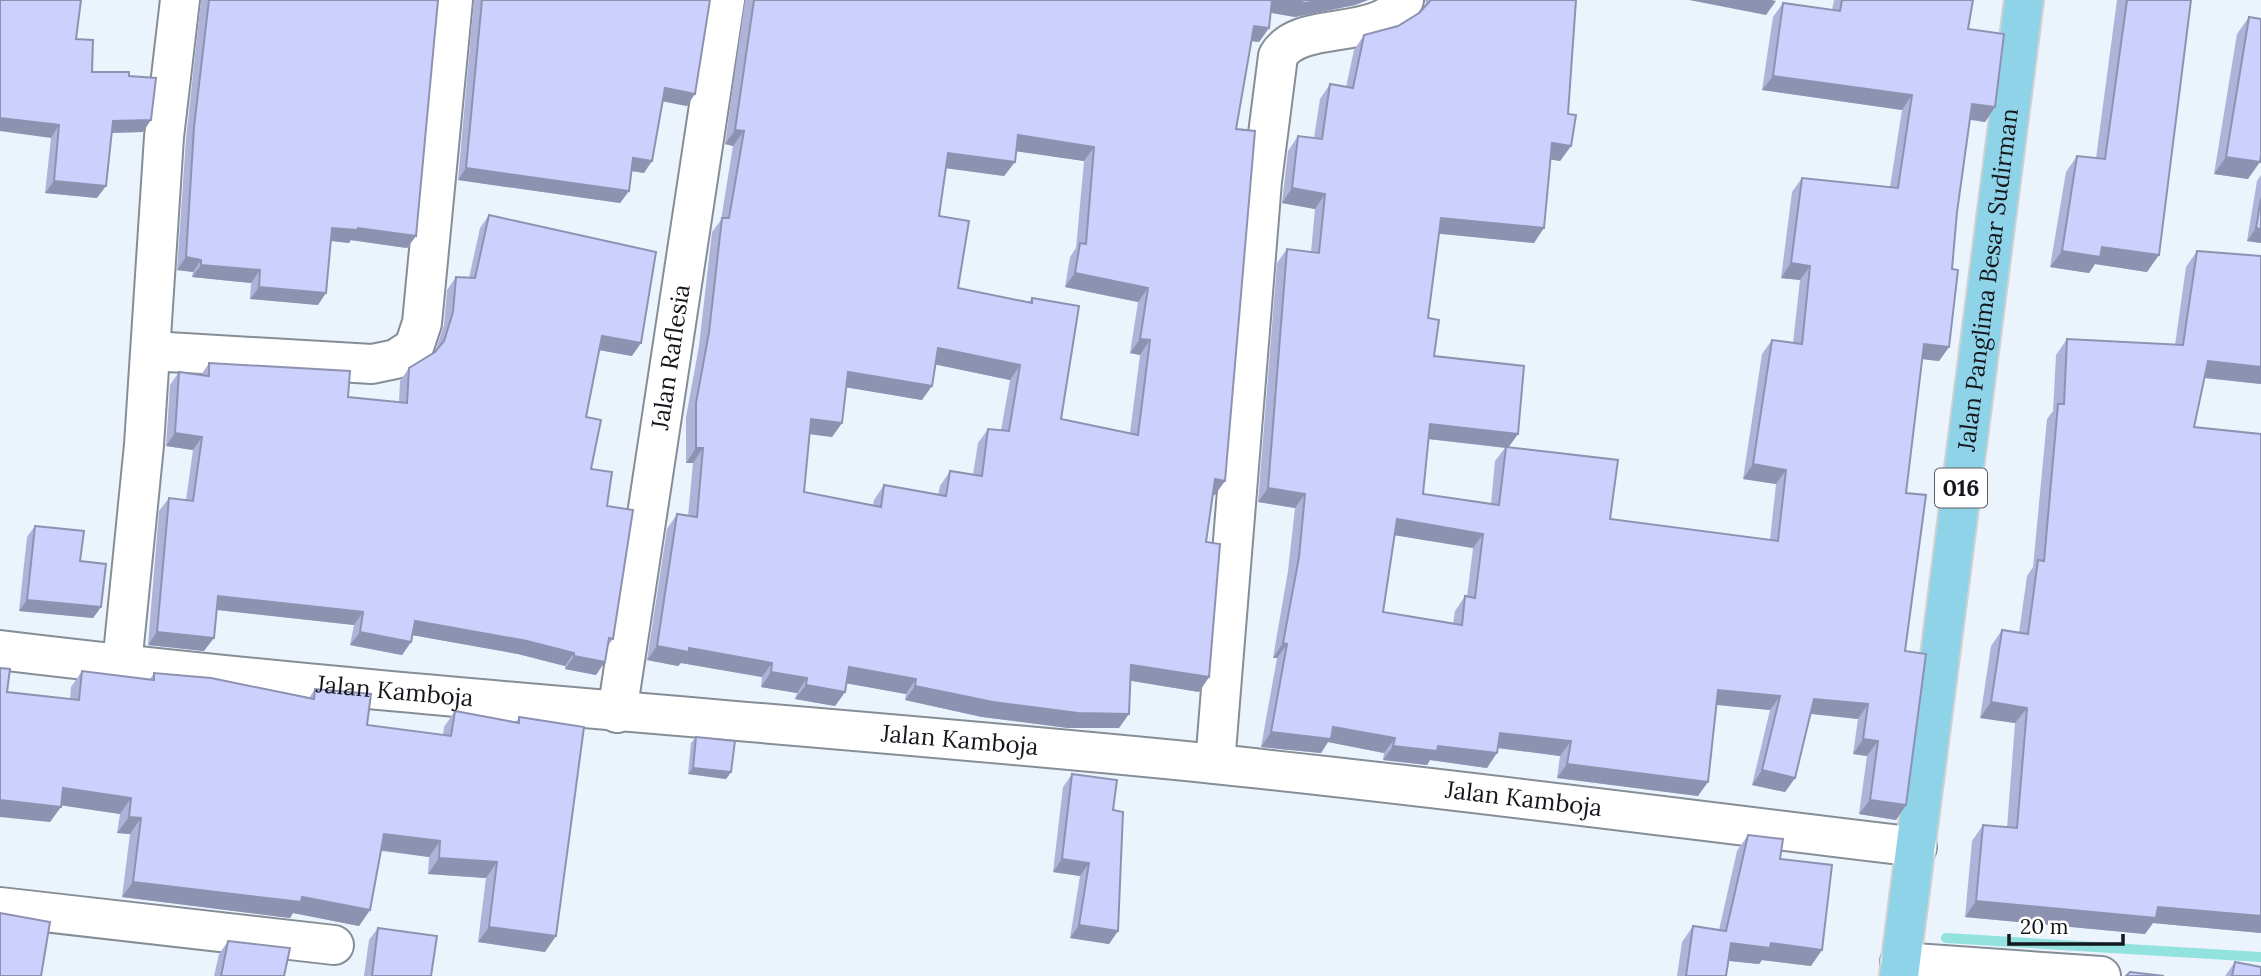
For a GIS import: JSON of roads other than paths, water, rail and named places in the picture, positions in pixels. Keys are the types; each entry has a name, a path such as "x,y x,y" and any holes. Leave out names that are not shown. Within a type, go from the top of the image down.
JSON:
{"main road":[{"name":"Jalan Panglima Besar Sudirman","path":"1899,969 1917,846 2024,0"}],"street":[{"path":"122,665 151,351 164,137 180,0"},
{"path":"151,351 372,364 396,359 414,347 422,323 453,0"},
{"name":"Jalan Raflesia","path":"617,713 725,0"},
{"path":"1215,764 1261,195 1278,56 1289,42 1380,20 1396,13 1404,0"},
{"name":"Jalan Kamboja","path":"0,650 122,665 617,713 1215,764 1917,846"},
{"path":"0,907 334,945"},
{"path":"1899,969 2101,976"}],"waterway":[{"path":"1946,938 2261,957"}]}
